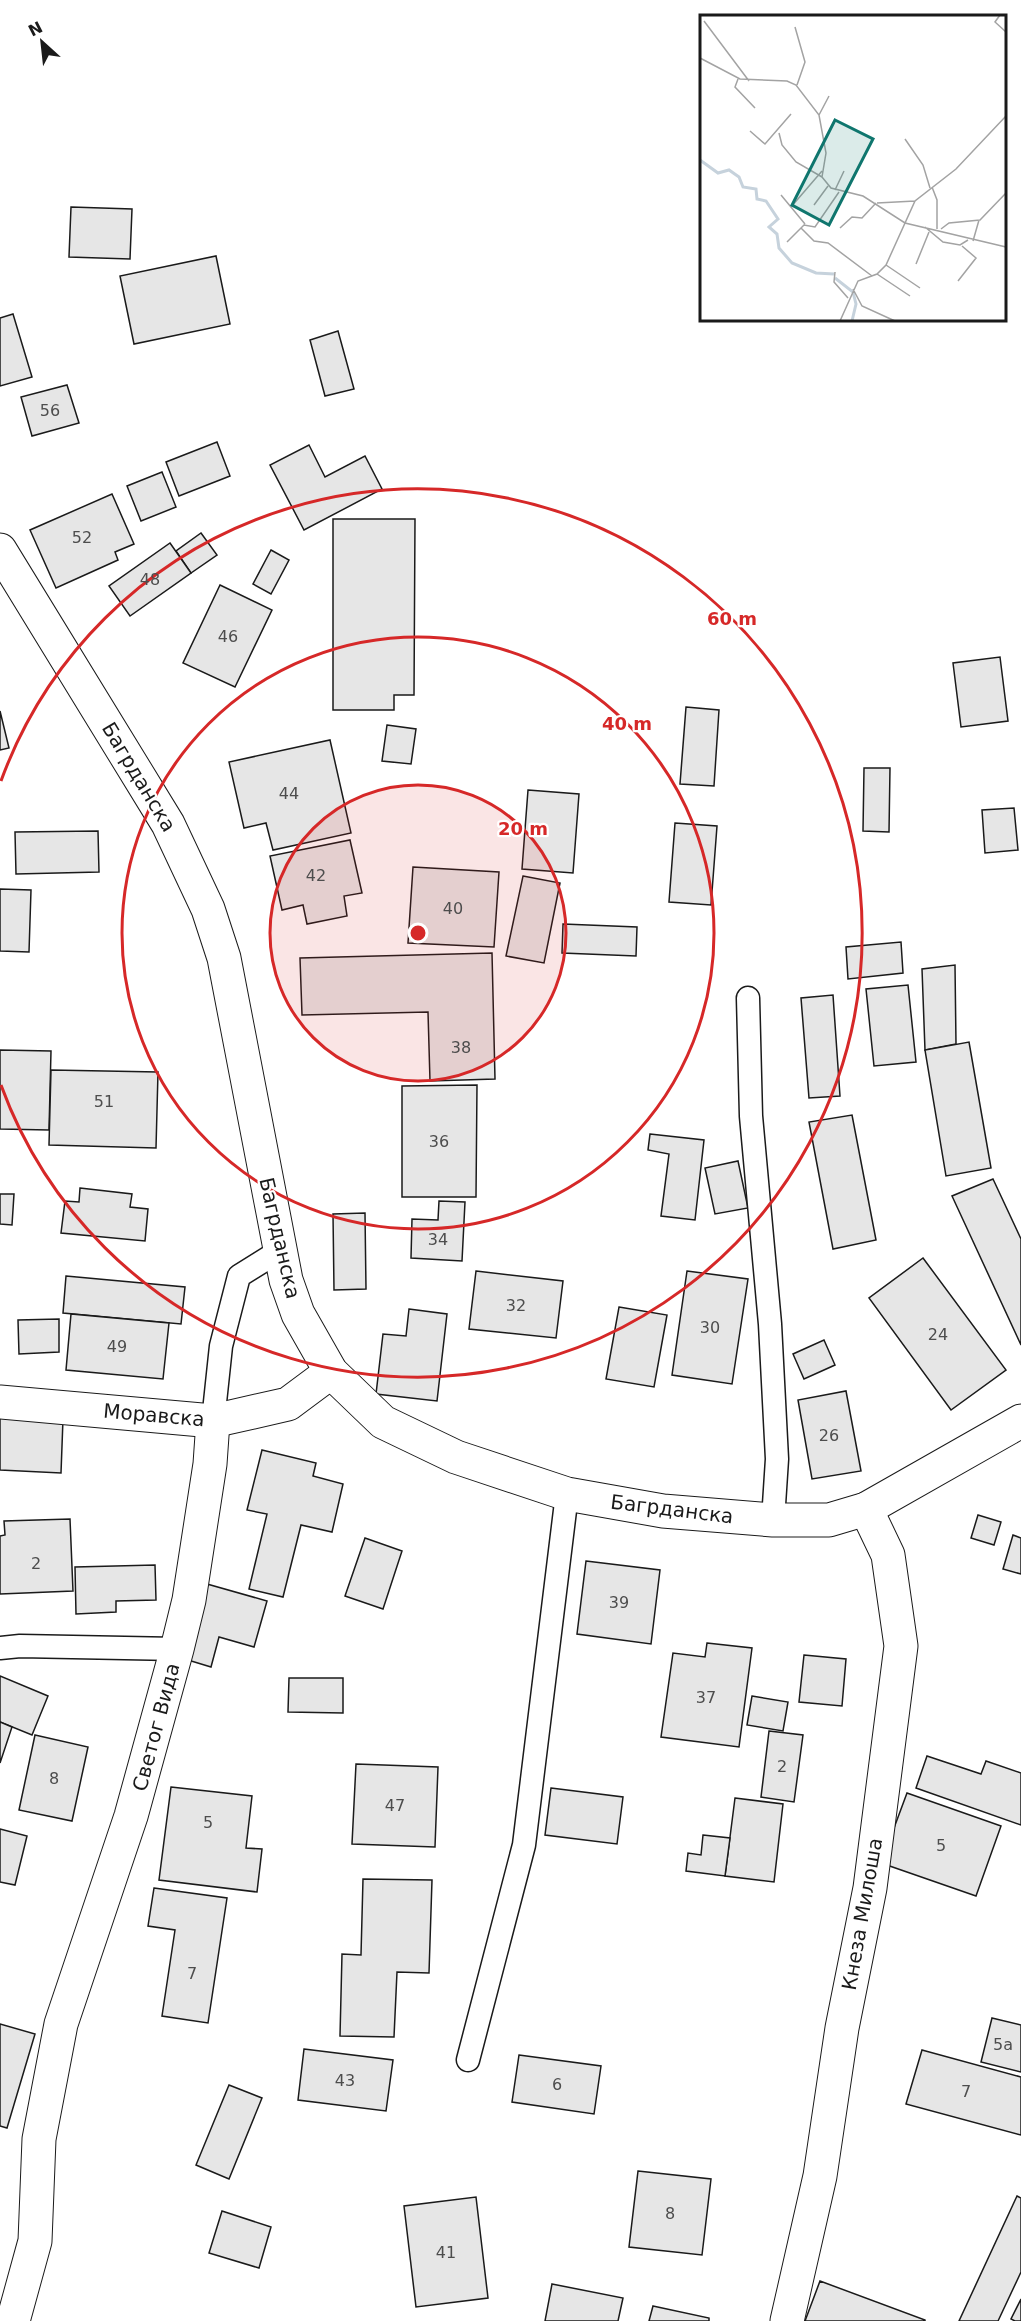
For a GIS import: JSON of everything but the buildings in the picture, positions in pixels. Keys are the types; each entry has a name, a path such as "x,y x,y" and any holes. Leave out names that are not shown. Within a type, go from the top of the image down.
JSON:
{"street":[{"name":"Багрданска","path":"0,550 168,824 208,909 224,958 286,1280 298,1314 331,1372 383,1422 456,1456 567,1494 663,1511 774,1520 829,1520 866,1509 1021,1421"},
{"name":"Моравска","path":"0,1402 213,1421 288,1404 331,1372"},
{"name":"Светог Вида","path":"14,2321 35,2241 39,2139 61,2024 132,1816 177,1648 189,1600 210,1464 213,1421"},
{"name":"Кнеза Милоша","path":"787,2321 820,2176 842,2028 870,1888 901,1646 888,1555 866,1509"}],"lane":[{"path":"748,998 751,1116 770,1324 777,1459 774,1520"},
{"path":"213,1421 221,1346 239,1276 279,1251"},
{"path":"468,2060 524,1845 567,1494"},
{"path":"0,1648 20,1646 177,1648"}]}
